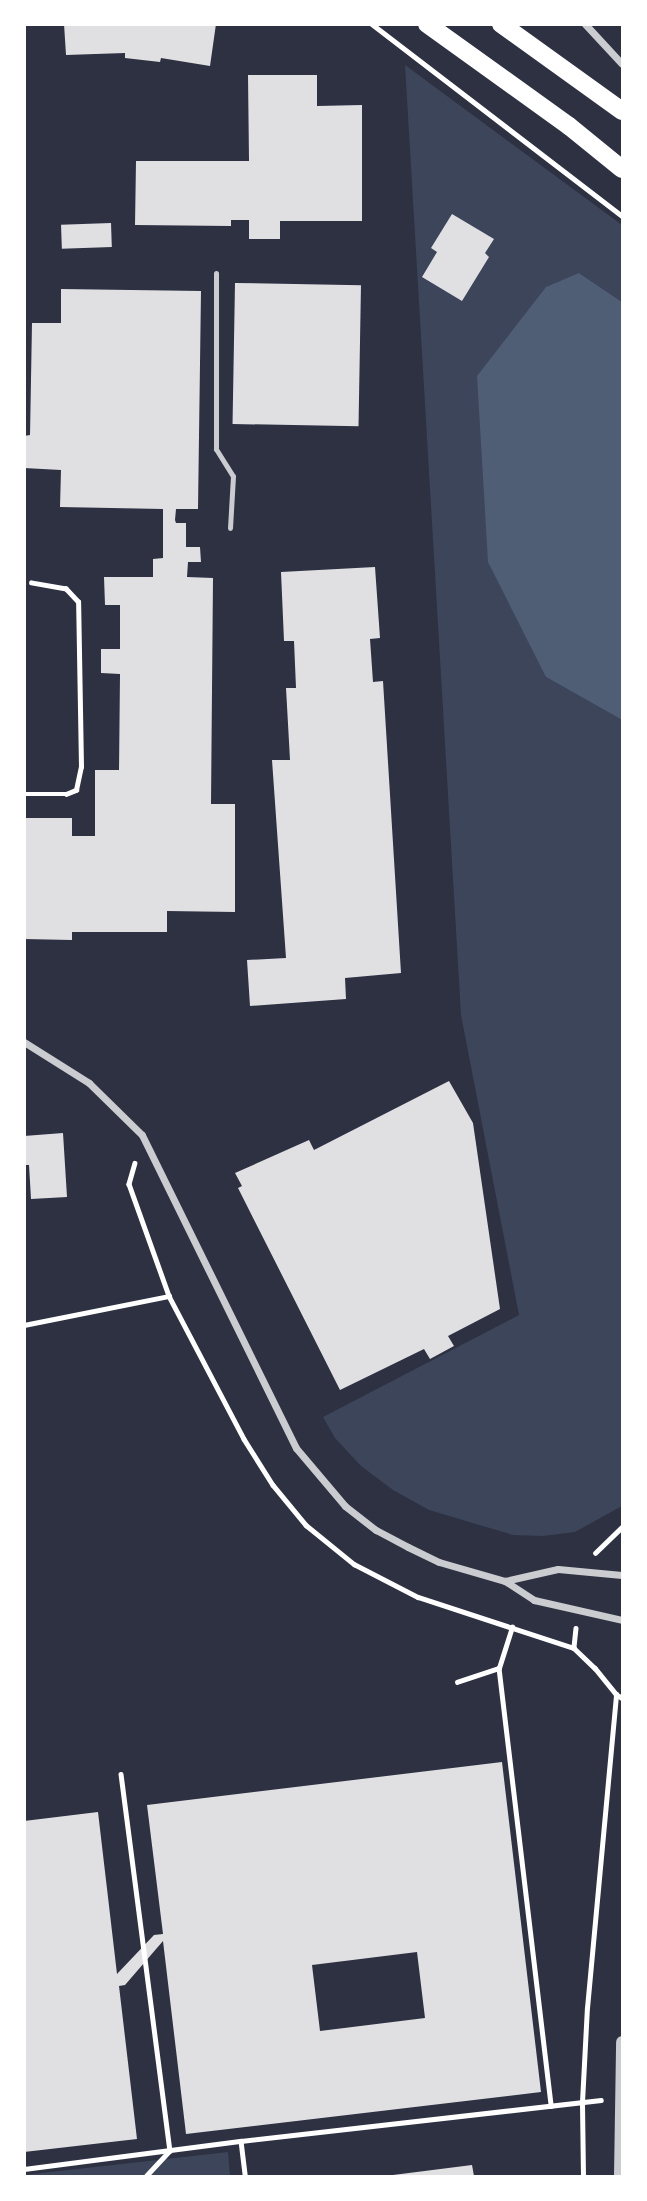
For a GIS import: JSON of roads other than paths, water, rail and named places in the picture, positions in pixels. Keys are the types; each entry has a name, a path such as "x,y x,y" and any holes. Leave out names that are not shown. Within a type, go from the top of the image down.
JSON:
{"main road":[{"path":"427,24 569,126 622,169"},
{"path":"501,24 622,111"}],"street":[{"path":"585,24 622,64"},
{"path":"24,1042 89,1083 142,1135 175,1196 260,1379 309,1467 345,1506 376,1530 439,1562 505,1581 534,1600 622,1620"},
{"path":"505,1581 558,1569 622,1575"},
{"path":"620,2176 622,2042"}],"lane":[{"path":"216,273 216,449 233,476 230,528"}]}
